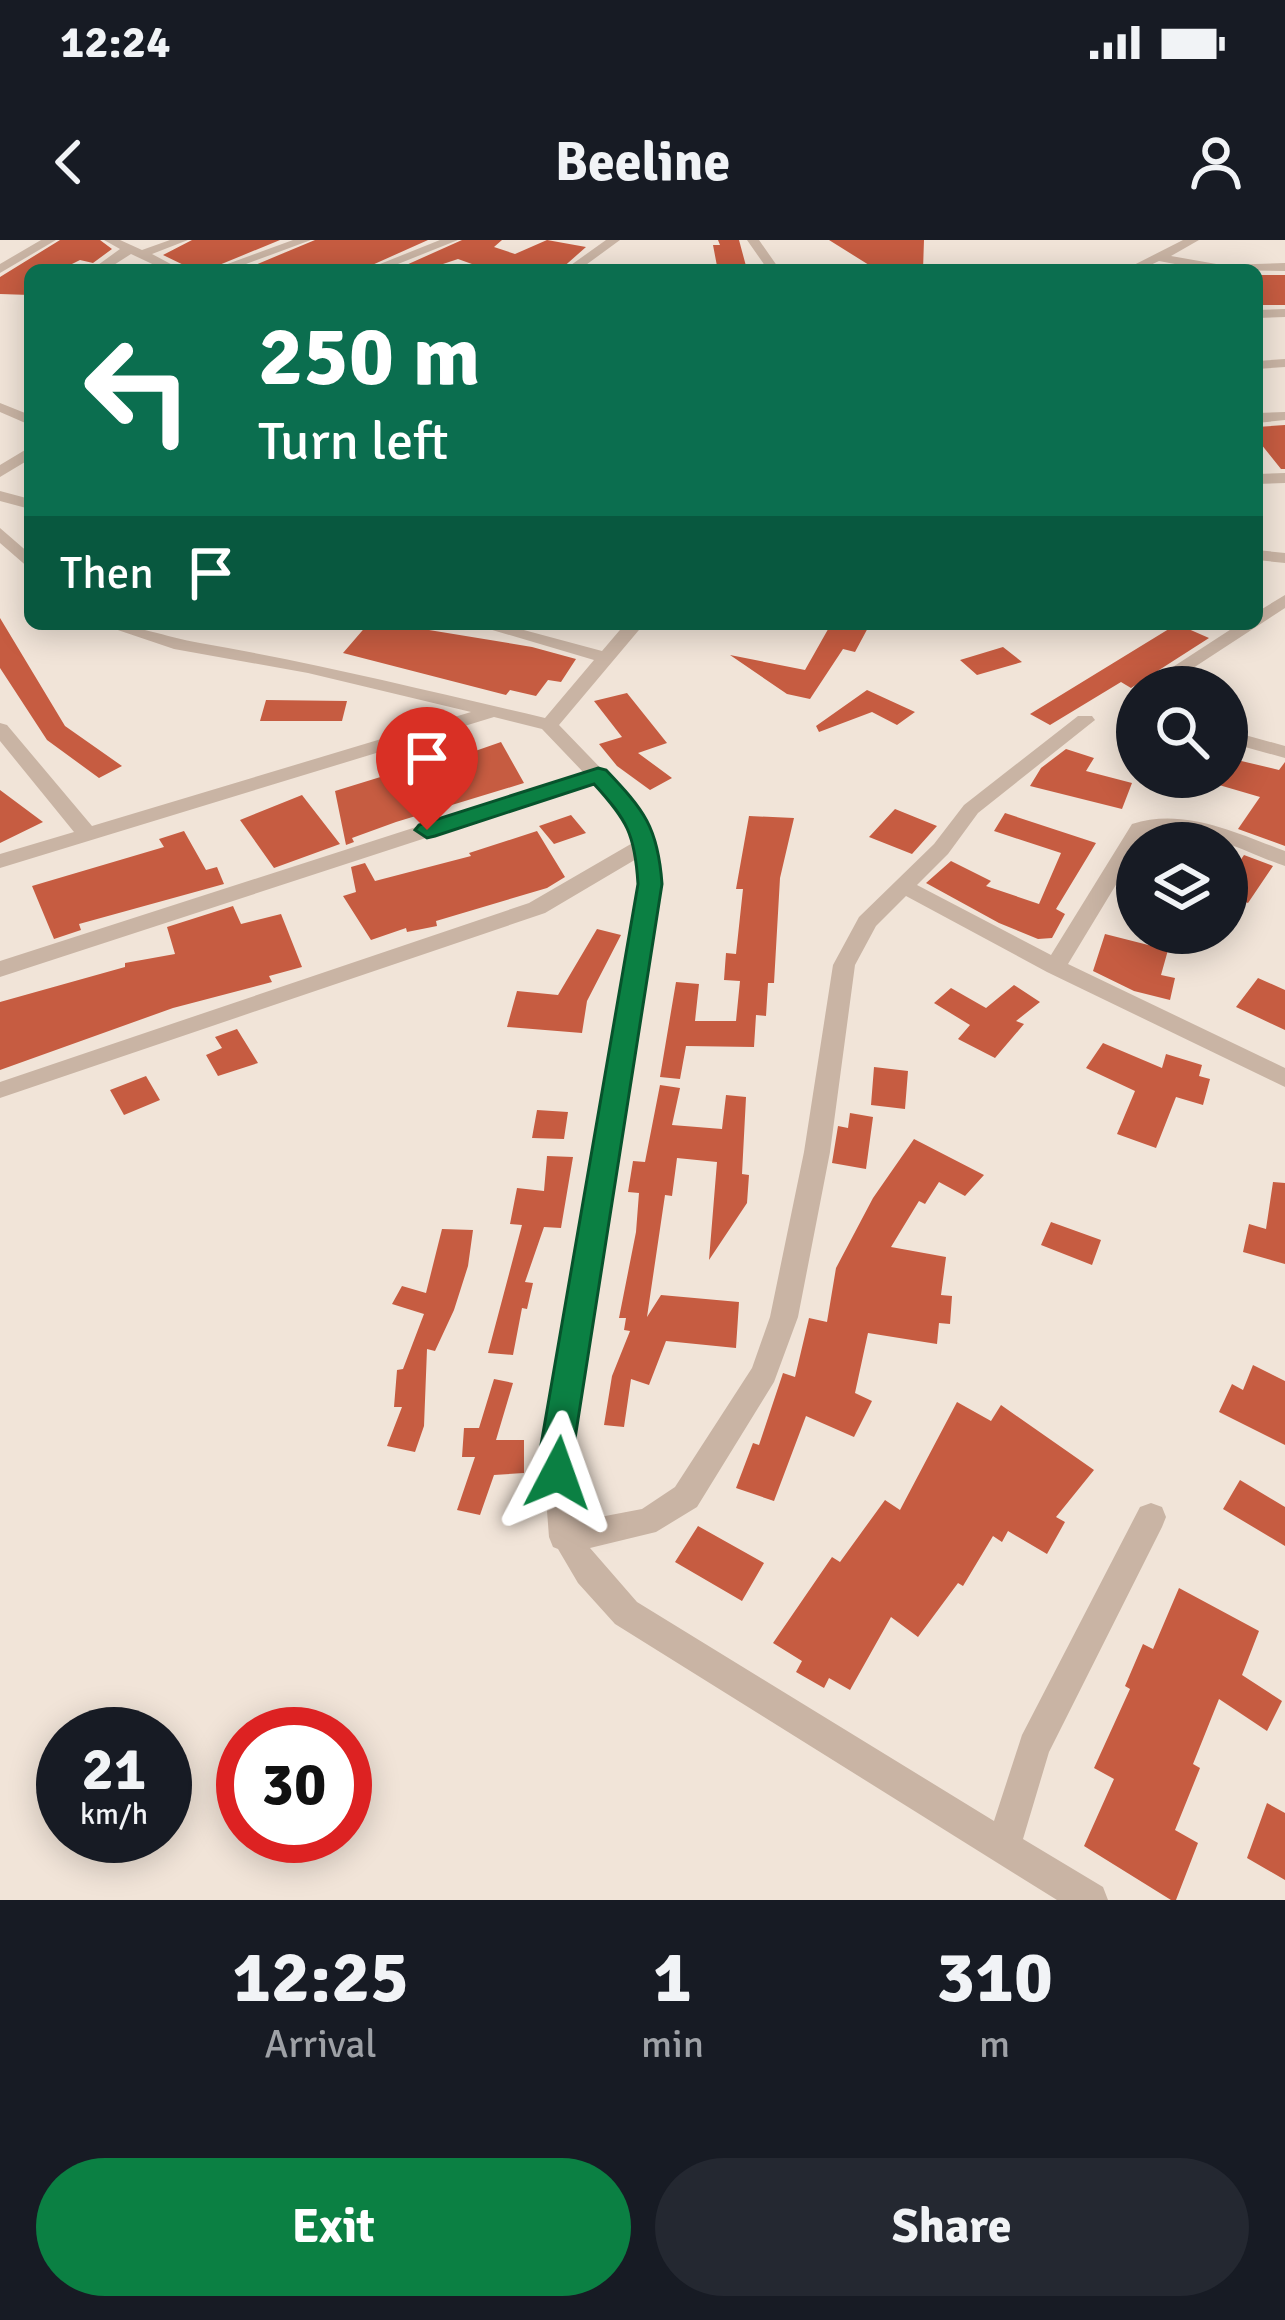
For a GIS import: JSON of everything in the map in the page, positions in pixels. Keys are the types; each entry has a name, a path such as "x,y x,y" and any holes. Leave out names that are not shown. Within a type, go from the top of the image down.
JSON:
{"street":[{"path":"0,269 50,240"},
{"path":"110,240 163,264"},
{"path":"109,264 135,251 182,240"},
{"path":"235,264 305,240"},
{"path":"387,264 452,240"},
{"path":"579,264 614,240"},
{"path":"1143,264 1192,240"},
{"path":"1159,257 1196,264"},
{"path":"0,532 24,558"},
{"path":"128,630 174,644 308,667 549,725 633,812 647,843 650,884 557,1445 564,1537 588,1575 626,1613 1090,1900"},
{"path":"503,630 607,658"},
{"path":"549,725 630,630"},
{"path":"1184,666 1241,630"},
{"path":"0,861 490,712"},
{"path":"564,1537 652,1522 669,1514 686,1497 764,1373 784,1317 817,1152 844,965 867,922 941,849 971,808 1085,720"},
{"path":"0,730 88,835"},
{"path":"1248,742 1285,752"},
{"path":"0,969 598,775"},
{"path":"1055,967 1139,830 1149,823 1202,830 1285,859"},
{"path":"4,1090 536,908 647,843"},
{"path":"903,886 1055,967 1285,1078"},
{"path":"1003,1848 1034,1747 1151,1517"}],"building":[{"path":"60,240 100,240 112,249 93,263 24,264 24,295 0,294 0,277"},
{"path":"192,240 280,240 222,264 182,264 163,255"},
{"path":"315,240 428,240 374,264 257,264"},
{"path":"462,240 502,240 494,247 515,254 547,240 586,247 567,264 472,264 458,259 408,264"},
{"path":"718,240 739,240 745,264 717,264 713,245 720,245"},
{"path":"829,240 924,240 923,264 867,264"},
{"path":"1263,275 1285,275 1285,305 1263,305"},
{"path":"1285,425 1285,469 1263,446 1263,427"},
{"path":"0,618 65,726 122,766 99,778 47,740 0,668"},
{"path":"363,630 429,630 576,659 561,682 548,680 536,696 510,690 506,695 343,653"},
{"path":"828,630 867,630 855,652 843,649 810,699 787,694 730,655 805,670"},
{"path":"1167,630 1191,630 1209,638 1165,666 1116,666 1116,685 1050,725 1030,714"},
{"path":"1003,647 1022,662 977,675 960,660"},
{"path":"867,690 915,712 897,725 872,712 819,732 816,726"},
{"path":"627,693 667,743 638,753 672,778 650,790 617,766 599,744 622,737 594,701"},
{"path":"266,700 347,701 342,721 260,721"},
{"path":"501,742 524,783 396,822 352,838 354,842 346,845 335,791 387,775 392,780"},
{"path":"1066,749 1094,758 1086,771 1116,779 1116,798 1126,798 1122,809 1030,786 1041,768"},
{"path":"1285,762 1285,846 1248,833 1248,822 1243,822 1260,797 1248,793 1248,763 1279,770"},
{"path":"0,790 43,822 0,843"},
{"path":"302,795 340,844 274,868 240,820"},
{"path":"895,809 937,826 912,854 869,837"},
{"path":"1005,813 1096,843 1056,909 1065,914 1052,938 1038,939 999,923 926,883 951,861 991,881 986,886 1039,904 1061,853 994,831"},
{"path":"571,815 586,833 554,844 539,826"},
{"path":"749,816 794,818 780,878 774,983 768,983 766,1016 756,1015 754,1047 686,1046 680,1079 660,1077 676,982 699,984 695,1021 736,1021 740,981 724,980 726,953 736,954 743,889 736,889"},
{"path":"184,831 206,870 217,867 224,884 79,924 81,930 54,939 32,886 164,847 159,839"},
{"path":"537,831 565,877 547,888 436,921 437,926 407,932 406,928 371,940 343,896 356,892 351,867 365,863 375,881 471,856 469,853"},
{"path":"1248,857 1273,866 1248,903"},
{"path":"233,906 241,924 281,914 302,967 269,976 272,982 173,1008 0,1070 0,1002 125,967 125,963 175,954 167,927"},
{"path":"597,929 621,935 587,1001 582,1033 507,1027 517,991 558,995"},
{"path":"1105,934 1116,937 1116,954 1167,954 1161,975 1175,978 1170,1000 1134,991 1093,971"},
{"path":"1258,978 1285,990 1285,1030 1236,1007"},
{"path":"1014,985 1040,1002 1016,1021 1024,1024 995,1058 958,1039 970,1025 934,1003 951,988 986,1008"},
{"path":"237,1029 258,1063 218,1076 206,1055 222,1048 215,1037"},
{"path":"1103,1043 1162,1068 1166,1054 1202,1065 1199,1076 1210,1079 1203,1105 1176,1097 1156,1148 1117,1134 1135,1091 1086,1068"},
{"path":"874,1067 908,1071 905,1109 871,1105"},
{"path":"146,1076 160,1100 124,1115 110,1090"},
{"path":"660,1085 680,1088 672,1125 722,1129 726,1095 746,1097 742,1174 749,1175 747,1203 709,1260 717,1162 677,1158 672,1196 665,1195 647,1317 661,1295 739,1302 736,1348 666,1341 649,1385 631,1379 624,1427 604,1425 612,1376 630,1331 624,1330 626,1318 619,1318 636,1232 639,1193 628,1192 633,1161 645,1162"},
{"path":"537,1110 568,1112 564,1139 532,1138"},
{"path":"850,1113 873,1117 866,1169 832,1163 838,1126 848,1128"},
{"path":"914,1139 984,1175 965,1196 939,1182 925,1204 919,1201 891,1247 946,1257 941,1295 952,1296 950,1324 939,1323 937,1344 868,1333 855,1393 872,1401 854,1437 806,1416 774,1501 736,1488 753,1443 759,1445 783,1373 795,1377 809,1318 827,1322 836,1268 873,1198"},
{"path":"547,1156 573,1157 561,1228 544,1227 525,1282 533,1283 527,1309 522,1308 513,1355 488,1353 522,1225 510,1224 517,1188 544,1191"},
{"path":"1273,1182 1285,1183 1285,1264 1243,1252 1249,1224 1266,1229"},
{"path":"1051,1222 1101,1240 1092,1265 1041,1245"},
{"path":"442,1229 473,1230 454,1310 435,1351 427,1349 424,1426 415,1452 387,1446 402,1407 394,1407 397,1370 403,1369 424,1314 392,1304 402,1286 426,1293"},
{"path":"1253,1365 1285,1381 1285,1445 1219,1412 1232,1384 1243,1390"},
{"path":"494,1379 513,1383 496,1440 524,1440 524,1473 494,1475 480,1515 457,1510 475,1457 462,1457 464,1428 479,1428"},
{"path":"957,1402 991,1421 1001,1405 1094,1470 1056,1517 1065,1522 1047,1554 1008,1531 1002,1542 993,1536 963,1586 958,1583 918,1637 891,1617 850,1690 829,1678 824,1688 796,1672 802,1661 773,1643 832,1557 840,1562 885,1500 900,1510"},
{"path":"1240,1480 1285,1507 1285,1546 1223,1509"},
{"path":"698,1526 764,1563 742,1601 675,1562"},
{"path":"1179,1588 1259,1631 1242,1675 1282,1701 1267,1731 1219,1699 1193,1764 1200,1768 1175,1830 1198,1843 1176,1900 1171,1900 1084,1846 1114,1779 1094,1768 1130,1689 1125,1686 1143,1644 1153,1649"},
{"path":"1267,1803 1285,1813 1285,1880 1247,1858"}],"route":[{"path":"427,830 598,775 633,812 647,843 650,884 557,1445 558,1473"}]}
